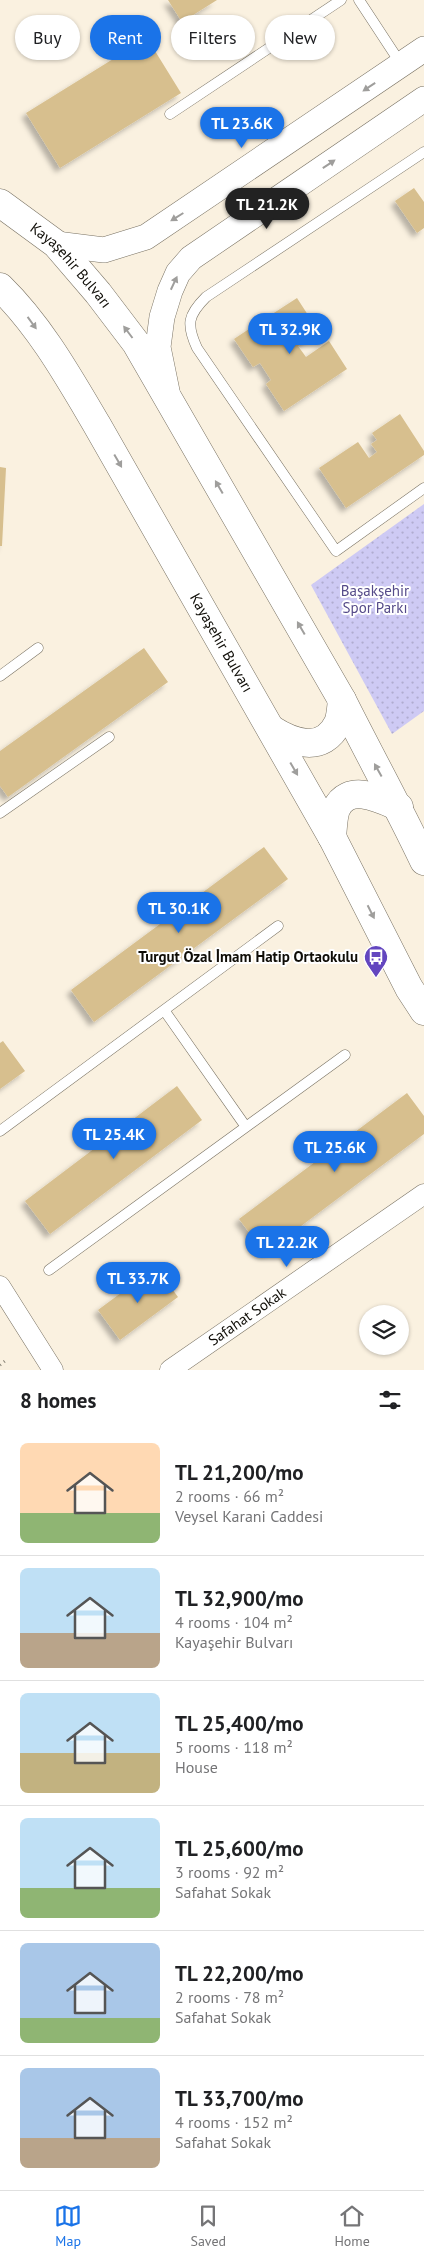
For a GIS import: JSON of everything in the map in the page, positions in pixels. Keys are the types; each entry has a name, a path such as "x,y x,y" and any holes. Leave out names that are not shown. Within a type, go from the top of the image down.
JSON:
{"main road":[{"name":"Kayaşehir Bulvarı","path":"0,202 56,244 98,293 136,343 342,700 363,743 399,807 424,861"},
{"name":"Kayaşehir Bulvarı","path":"0,286 18,305 60,364 332,837 409,988 424,1012"},
{"path":"271,729 287,740 306,744 320,740 330,733 338,722 342,700"},
{"path":"332,837 336,809 342,801 351,796 360,794 372,795 399,807"}],"street":[{"path":"56,244 104,250 146,237 424,49"},
{"path":"168,398 158,347 162,317 178,273 191,258 424,99"},
{"name":"Safahat Sokak","path":"170,1370 424,1194"},
{"path":"0,1286 53,1370"}],"lane":[{"path":"170,114 341,0"},
{"path":"359,0 402,64"},
{"path":"424,152 206,297 194,309 190,325 197,348 336,551 424,488"},
{"path":"0,676 38,648"},
{"path":"0,813 109,737"},
{"path":"0,1131 278,926"},
{"path":"164,1010 246,1127"},
{"path":"49,1270 345,1055"}],"path":[{"path":"0,1365 5,1361"}],"green space":[{"name":"Başakşehir Spor Parkı","path":"424,504 424,711 392,734 311,585"}],"building":[{"path":"168,0 217,0 193,15 178,15"},
{"path":"112,60 161,60 181,93 60,168 26,113"},
{"path":"414,188 424,202 424,228 417,233 395,201"},
{"path":"297,298 319,332 298,346 306,357 329,341 347,369 284,411 266,384 271,380 260,363 253,367 234,339 258,323 266,334 271,331 263,320"},
{"path":"400,414 424,451 424,455 346,508 319,468 358,442 369,458 377,452 371,444 377,440 372,433"},
{"path":"0,467 6,468 2,546 0,546"},
{"path":"144,648 168,682 8,797 0,786 0,751"},
{"path":"264,847 288,879 94,1022 71,990"},
{"path":"3,1041 25,1071 0,1089 0,1043"},
{"path":"177,1086 202,1120 50,1234 25,1201"},
{"path":"407,1093 424,1116 424,1134 265,1253 239,1219"},
{"path":"156,1267 178,1297 120,1340 98,1310"}],"place":[{"name":"Turgut Özal İmam Hatip Ortaokulu","path":"376,978"}]}
